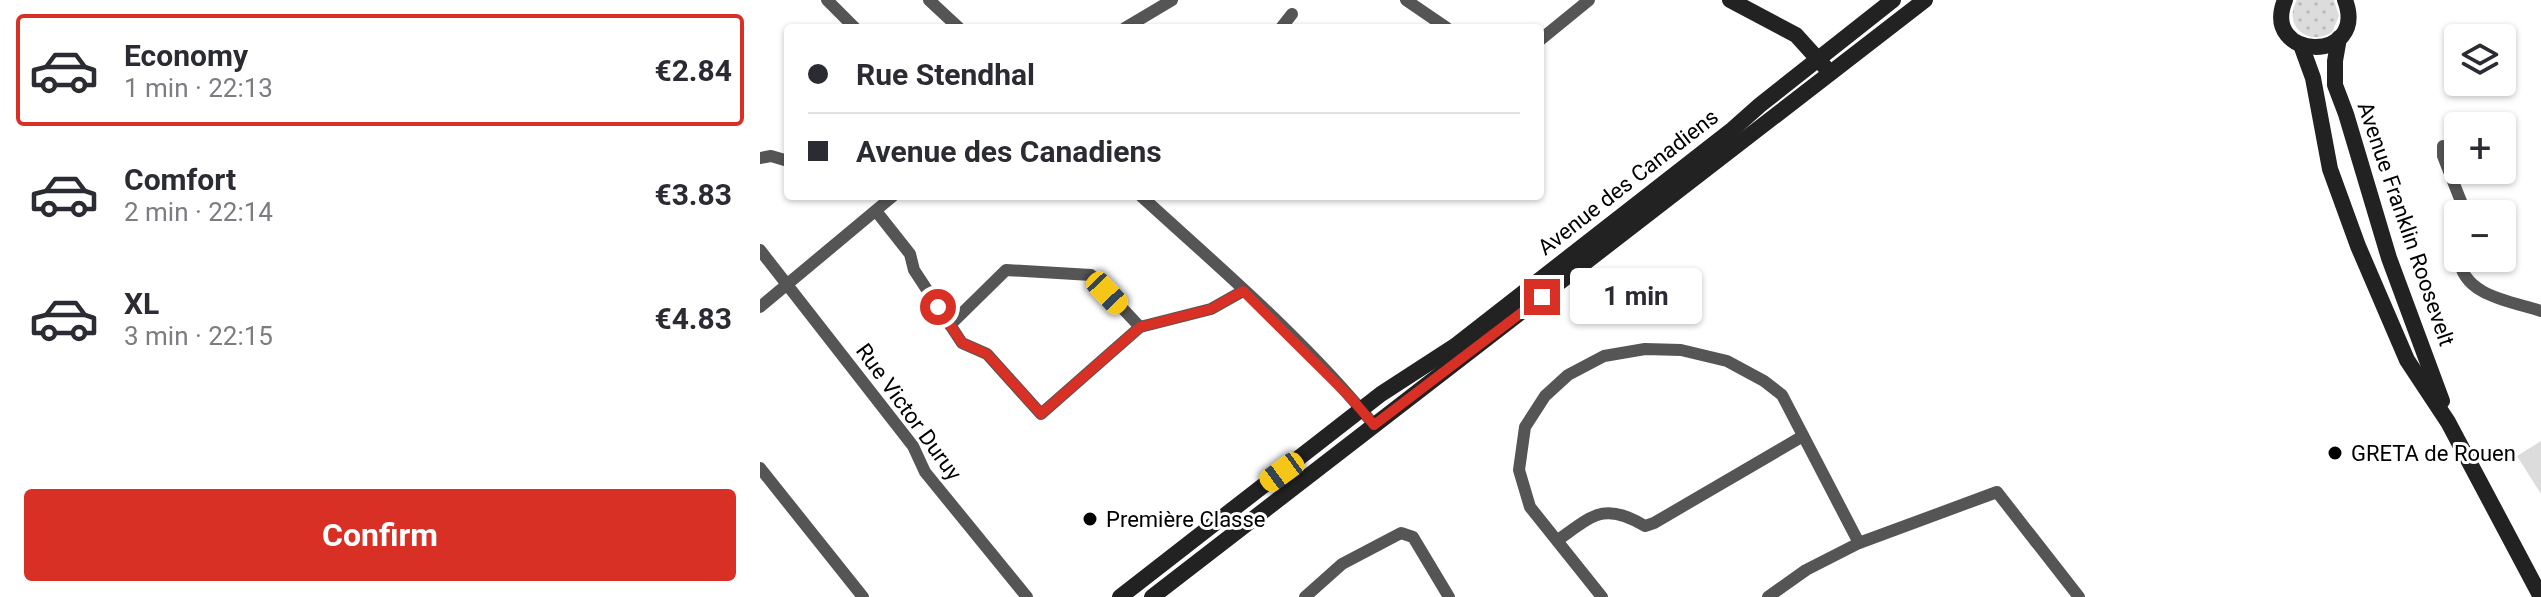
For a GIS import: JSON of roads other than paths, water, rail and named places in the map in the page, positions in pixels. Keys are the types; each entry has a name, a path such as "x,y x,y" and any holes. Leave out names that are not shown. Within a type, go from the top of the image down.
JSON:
{"main road":[{"name":"Avenue des Canadiens","path":"1120,597 1361,410 1467,336 1893,0"},
{"name":"Avenue des Canadiens","path":"1152,597 1925,0"},
{"name":"Avenue Franklin Roosevelt","path":"2285,0 2281,13 2283,25 2288,35 2301,45 2313,78 2330,169 2358,246 2407,360 2448,422 2541,597"},
{"path":"1735,1 1796,35 1831,75"},
{"name":"Avenue Franklin Roosevelt","path":"2350,4 2345,29 2339,38 2335,85 2389,258 2432,370 2448,422"},
{"path":"2301,45 2321,48 2339,38"}],"street":[{"path":"827,0 851,24"},
{"path":"929,0 955,24"},
{"path":"1406,0 1441,24"},
{"path":"1544,37 1589,0"},
{"path":"1131,24 1164,1"},
{"path":"1284,24 1292,14"},
{"path":"2443,146 2443,156 2460,200"},
{"path":"760,158 771,156 784,160"},
{"path":"760,307 888,200"},
{"path":"1150,200 1374,425"},
{"path":"876,211 910,254 914,270 962,343 987,354 1041,414 1140,327 1211,309 1243,291"},
{"name":"Rue Victor Duruy","path":"760,250 913,446 925,472 1027,597"},
{"path":"950,325 1006,270 1091,275 1140,327"},
{"path":"2460,272 2476,290 2541,311"},
{"path":"1602,597 1530,507 1519,470 1525,427 1545,396 1568,375 1604,356 1645,349 1681,350 1727,361 1764,381 1782,395 1859,543"},
{"path":"1558,540 1595,514 1613,512 1645,526 1654,523 1803,436"},
{"path":"760,468 863,597"},
{"path":"1768,597 1806,570 1859,543 1997,492 2072,595"},
{"path":"1314,594 1342,564 1401,533 1413,537 1449,597"},
{"path":"1140,581 1152,597"}],"place":[{"name":"GRETA de Rouen","path":"2335,453"},
{"name":"Première Classe","path":"1090,519"}]}
